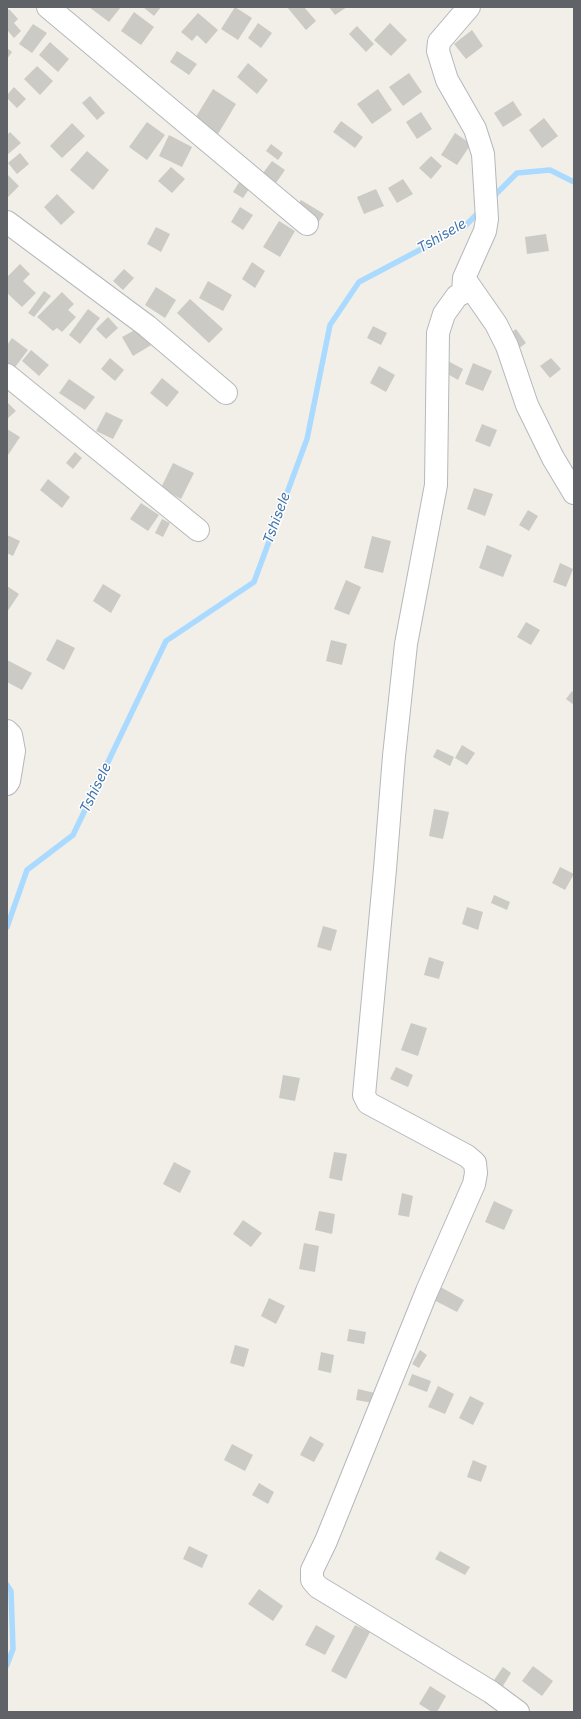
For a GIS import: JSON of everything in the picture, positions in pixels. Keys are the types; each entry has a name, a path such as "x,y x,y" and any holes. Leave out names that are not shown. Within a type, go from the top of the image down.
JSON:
{"street":[{"path":"48,7 307,224"},
{"path":"469,7 439,42 438,51 447,80 475,128 484,154 487,219 485,231 464,278 463,292 457,296 444,314 438,333 436,485 406,644 394,756 364,1095 368,1103 467,1156 475,1163 476,1173 474,1184 427,1291 326,1541 312,1570 312,1580 318,1587 491,1692 518,1712"},
{"path":"7,222 147,326 226,393"},
{"path":"464,278 496,324 507,346 527,405 553,458 574,493"},
{"path":"7,375 198,530"},
{"path":"7,731 11,735 14,751 9,781 7,784"}],"building":[{"path":"89,7 121,7 109,22"},
{"path":"143,7 161,7 154,16"},
{"path":"235,7 252,18 238,40 221,29"},
{"path":"287,7 304,7 316,21 306,30"},
{"path":"329,7 347,7 335,15"},
{"path":"9,9 18,19 14,23 21,31 14,38 7,30 7,11"},
{"path":"134,12 154,27 141,45 121,31"},
{"path":"198,13 218,30 206,44 197,35 192,41 181,32"},
{"path":"258,23 272,33 261,48 248,38"},
{"path":"390,23 407,40 391,56 374,40"},
{"path":"33,24 47,33 32,53 19,44"},
{"path":"357,26 374,44 366,52 349,34"},
{"path":"472,30 483,46 466,59 454,44"},
{"path":"50,42 69,59 58,72 39,55"},
{"path":"7,48 12,52 7,59"},
{"path":"177,51 197,64 189,75 170,62"},
{"path":"248,63 268,80 257,94 237,77"},
{"path":"37,66 53,81 40,95 24,79"},
{"path":"409,73 422,92 403,106 389,87"},
{"path":"14,87 26,99 17,108 7,98 7,95"},
{"path":"213,89 236,104 218,134 194,120"},
{"path":"378,89 392,110 372,124 357,104"},
{"path":"90,96 105,113 97,120 82,103"},
{"path":"513,101 522,115 503,127 494,113"},
{"path":"421,112 432,129 417,139 406,122"},
{"path":"544,118 558,136 542,148 529,130"},
{"path":"341,121 363,137 355,148 333,132"},
{"path":"147,122 165,135 147,160 129,147"},
{"path":"72,123 85,136 62,158 50,146"},
{"path":"10,132 21,143 7,155 7,135"},
{"path":"455,133 471,144 457,165 441,155"},
{"path":"169,135 192,147 182,167 159,156"},
{"path":"271,144 283,153 278,160 266,151"},
{"path":"87,151 109,170 93,190 70,170"},
{"path":"20,153 29,164 17,174 8,163"},
{"path":"431,156 442,166 431,179 419,168"},
{"path":"272,161 285,170 276,183 263,173"},
{"path":"171,167 185,179 172,193 158,181"},
{"path":"7,174 19,186 7,198"},
{"path":"243,176 253,183 243,198 233,192"},
{"path":"403,179 413,194 397,203 388,188"},
{"path":"376,189 384,206 364,214 357,197"},
{"path":"57,194 75,212 61,225 44,207"},
{"path":"301,200 324,214 316,226 294,211"},
{"path":"240,207 253,215 243,230 231,222"},
{"path":"279,221 295,231 280,257 263,247"},
{"path":"156,227 170,234 161,252 147,244"},
{"path":"546,234 549,251 527,254 525,237"},
{"path":"252,262 265,271 255,288 242,279"},
{"path":"20,264 30,274 23,281 36,293 22,307 7,293 7,277"},
{"path":"124,269 134,278 123,290 113,281"},
{"path":"208,281 232,295 223,311 199,298"},
{"path":"156,287 176,300 165,318 145,305"},
{"path":"44,291 51,296 34,317 28,313"},
{"path":"62,292 74,304 68,310 76,317 62,332 57,328 53,331 37,317"},
{"path":"190,299 223,329 209,343 177,313"},
{"path":"88,309 100,318 80,344 69,335"},
{"path":"108,317 118,328 106,339 96,329"},
{"path":"142,326 153,344 133,356 122,337"},
{"path":"373,326 387,333 381,345 367,338"},
{"path":"516,329 526,343 518,349 508,335"},
{"path":"12,338 28,350 13,370 7,365 7,345"},
{"path":"31,350 49,365 39,376 22,361"},
{"path":"110,358 124,370 115,381 101,369"},
{"path":"551,358 561,369 550,378 540,366"},
{"path":"444,359 463,369 458,380 439,369"},
{"path":"473,363 492,371 483,391 465,384"},
{"path":"379,366 395,375 386,392 370,383"},
{"path":"162,378 179,392 167,407 150,393"},
{"path":"69,379 95,397 85,410 59,393"},
{"path":"8,403 16,411 7,419 7,404"},
{"path":"106,412 123,420 113,439 96,431"},
{"path":"482,424 497,430 490,447 475,441"},
{"path":"7,429 20,437 8,455 7,454"},
{"path":"75,452 82,458 73,469 66,463"},
{"path":"173,463 194,473 181,499 161,488"},
{"path":"48,479 70,497 62,508 40,490"},
{"path":"474,488 493,494 485,516 467,509"},
{"path":"141,503 159,515 148,531 130,519"},
{"path":"528,510 538,516 529,531 519,525"},
{"path":"162,519 170,523 163,537 155,533"},
{"path":"7,535 20,541 13,556 7,553"},
{"path":"372,536 391,541 383,573 364,568"},
{"path":"487,545 512,555 503,577 479,568"},
{"path":"560,563 573,569 566,587 553,582"},
{"path":"346,580 361,587 349,615 334,609"},
{"path":"103,584 121,595 111,613 93,601"},
{"path":"7,586 19,594 7,612"},
{"path":"526,622 540,630 531,645 517,637"},
{"path":"57,639 75,648 64,670 46,660"},
{"path":"331,640 347,644 342,665 326,661"},
{"path":"7,660 32,673 22,690 7,682"},
{"path":"572,691 574,693 574,705 566,699"},
{"path":"462,745 475,753 467,765 455,758"},
{"path":"437,749 454,757 450,766 433,757"},
{"path":"434,809 449,812 443,839 429,836"},
{"path":"560,867 574,874 565,890 552,883"},
{"path":"494,895 510,902 507,910 491,903"},
{"path":"467,907 483,912 478,930 462,924"},
{"path":"323,926 337,930 331,951 317,947"},
{"path":"429,957 444,962 439,979 424,975"},
{"path":"411,1023 427,1028 418,1056 401,1050"},
{"path":"396,1067 413,1075 408,1087 390,1079"},
{"path":"283,1075 300,1078 295,1101 279,1098"},
{"path":"334,1152 347,1154 342,1181 329,1178"},
{"path":"174,1162 191,1171 180,1193 163,1184"},
{"path":"402,1193 413,1196 409,1217 398,1215"},
{"path":"494,1201 513,1210 504,1230 485,1222"},
{"path":"319,1211 335,1214 332,1234 315,1230"},
{"path":"243,1220 262,1233 251,1247 233,1234"},
{"path":"304,1243 319,1246 315,1272 299,1269"},
{"path":"435,1284 464,1300 457,1312 428,1297"},
{"path":"269,1298 285,1306 276,1324 261,1316"},
{"path":"349,1329 366,1332 364,1344 347,1341"},
{"path":"235,1345 249,1349 244,1367 230,1363"},
{"path":"420,1350 427,1355 419,1368 412,1364"},
{"path":"321,1352 334,1355 331,1373 318,1370"},
{"path":"412,1374 431,1381 427,1392 408,1385"},
{"path":"438,1386 454,1394 445,1414 428,1407"},
{"path":"358,1389 375,1393 373,1403 356,1400"},
{"path":"470,1396 484,1403 473,1425 459,1418"},
{"path":"310,1436 324,1444 314,1462 300,1455"},
{"path":"232,1444 253,1455 245,1471 224,1460"},
{"path":"473,1460 487,1466 481,1482 467,1477"},
{"path":"259,1483 274,1492 268,1504 252,1495"},
{"path":"189,1546 208,1555 202,1568 183,1559"},
{"path":"440,1551 470,1567 465,1575 435,1559"},
{"path":"259,1589 283,1606 273,1621 248,1604"},
{"path":"316,1625 335,1636 325,1655 305,1645"},
{"path":"355,1625 370,1632 346,1679 331,1671"},
{"path":"533,1666 553,1681 542,1696 522,1681"},
{"path":"503,1667 511,1673 501,1689 492,1683"},
{"path":"430,1686 446,1696 437,1712 432,1712 419,1704"}],"waterway":[{"name":"Tshisele","path":"491,199 517,173 550,170 574,182"},
{"name":"Tshisele","path":"7,927 27,870 73,835 166,641 254,582 307,439 330,325 359,282 465,226 480,211"},
{"name":"Tshisele","path":"7,1585 11,1591 13,1649 7,1665"}]}
